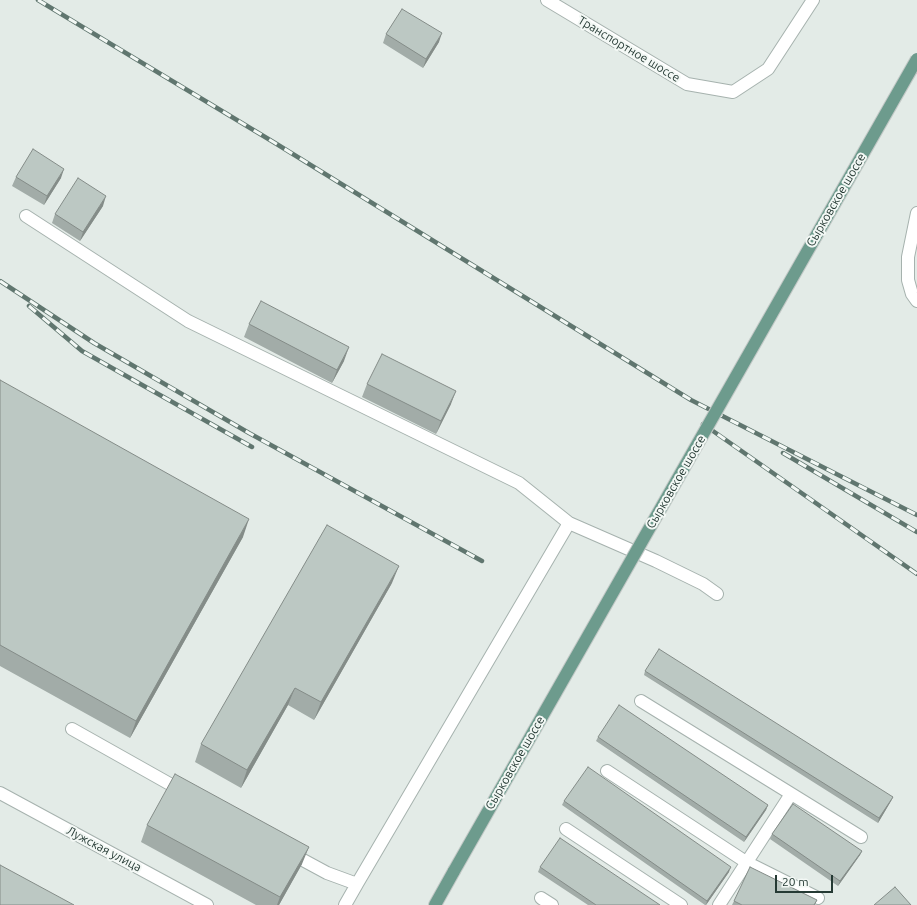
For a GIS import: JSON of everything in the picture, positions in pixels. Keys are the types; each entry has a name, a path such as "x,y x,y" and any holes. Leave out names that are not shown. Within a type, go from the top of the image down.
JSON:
{"main road":[{"name":"Сырковское шоссе","path":"435,905 917,59"}],"street":[{"name":"Транспортное шоссе","path":"547,0 687,84 733,92 768,70 813,0"},
{"path":"917,213 908,257 908,280 912,294 917,301"},
{"path":"26,216 188,321 519,483 569,523 656,561 703,584 717,594"},
{"path":"345,905 569,523"},
{"path":"641,700 861,837"},
{"path":"72,729 196,799"},
{"path":"607,771 746,862 818,898"},
{"name":"Лужская улица","path":"0,793 207,905"},
{"path":"719,905 791,794"},
{"path":"566,829 681,905"},
{"path":"279,846 327,874 357,884"},
{"path":"540,898 552,905"}],"building":[{"path":"402,9 442,33 426,59 386,34"},
{"path":"33,149 64,169 47,196 16,177"},
{"path":"78,178 106,196 83,232 55,214"},
{"path":"261,301 349,347 337,370 249,324"},
{"path":"382,354 456,391 441,421 367,384"},
{"path":"0,380 249,519 136,721 0,645"},
{"path":"327,525 399,566 321,702 295,688 247,770 201,744"},
{"path":"659,649 893,797 879,818 645,671"},
{"path":"619,705 768,805 746,837 598,737"},
{"path":"588,767 731,867 707,901 564,801"},
{"path":"175,774 309,847 280,897 147,825"},
{"path":"793,804 862,851 840,881 772,834"},
{"path":"560,838 660,905 596,905 540,867"},
{"path":"0,865 74,905 0,905"},
{"path":"750,867 817,900 814,905 742,905 734,901"},
{"path":"895,887 911,905 874,905"}],"railway":[{"path":"38,0 275,143 691,400 917,515"},
{"path":"0,281 94,343 249,433 482,561"},
{"path":"29,306 82,351 252,447"},
{"path":"703,424 917,574"},
{"path":"783,453 917,532"}]}
